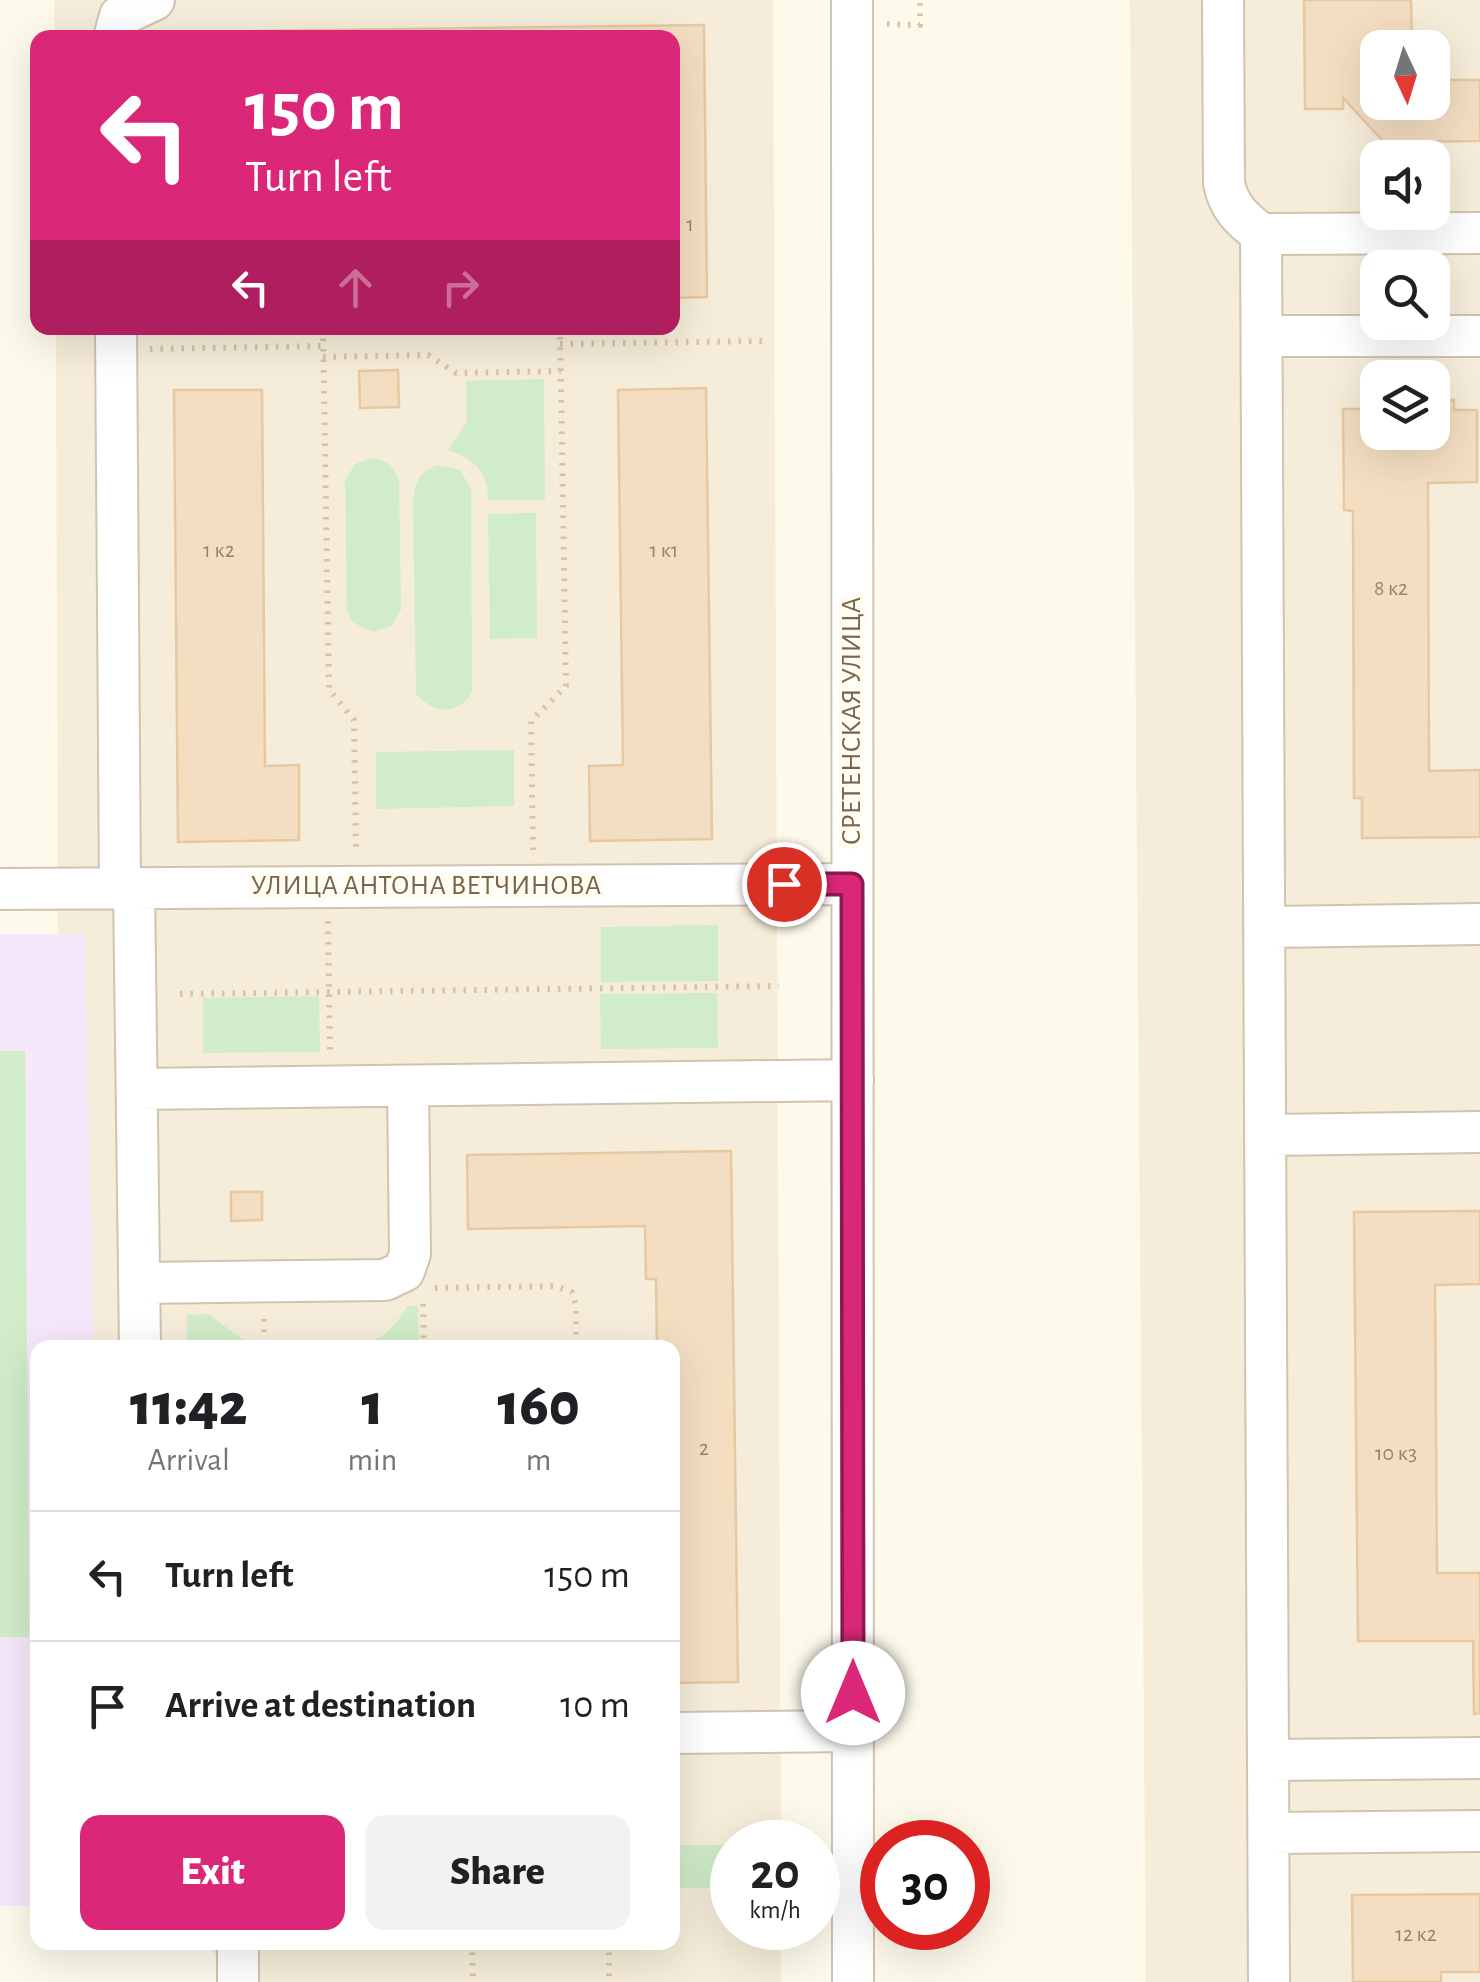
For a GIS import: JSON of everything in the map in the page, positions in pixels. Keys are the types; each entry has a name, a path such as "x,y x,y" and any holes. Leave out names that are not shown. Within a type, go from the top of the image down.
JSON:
{"street":[{"path":"116,30 120,16 154,0"},
{"name":"СРЕТЕНСКАЯ УЛИЦА","path":"852,0 853,1982"},
{"path":"1223,0 1224,183 1228,202 1240,218 1261,234 1480,233"},
{"path":"1261,234 1270,1982"},
{"path":"1262,336 1480,336"},
{"path":"116,338 127,888 137,1089 140,1340"},
{"name":"УЛИЦА АНТОНА ВЕТЧИНОВА","path":"0,889 852,884"},
{"path":"1264,926 1480,924"},
{"path":"137,1089 853,1080"},
{"path":"140,1283 384,1280 413,1276 408,1086"},
{"path":"1266,1135 1480,1132"},
{"path":"680,1733 853,1731"},
{"path":"1268,1760 1480,1758"},
{"path":"1269,1833 1480,1831"},
{"path":"238,1950 238,1982"}],"path":[{"path":"885,24 920,25 920,0"},
{"path":"323,335 329,688 354,720 357,886"},
{"path":"534,886 531,721 566,686 560,335"},
{"path":"116,338 324,346"},
{"path":"560,344 762,341"},
{"path":"324,356 428,355 456,373 561,372"},
{"path":"328,914 330,1063"},
{"path":"180,994 780,986"},
{"path":"413,1276 423,1340"},
{"path":"413,1276 434,1288 555,1286 572,1292 576,1340"},
{"path":"472,1950 472,1982"},
{"path":"609,1950 609,1982"}],"shaded area":[{"path":"54,0 773,0 781,1820 710,1820 710,1950 781,1950 781,1982 216,1982 212,1950 680,1950 680,1340 75,1340 58,970 56,335 680,335 680,30 55,30"},
{"path":"1130,0 1480,0 1480,1982 1146,1982"},
{"path":"0,934 85,934 94,1340 30,1340 30,1906 0,1906"}],"green space":[{"path":"544,379 545,500 488,500 486,482 478,468 448,450 467,422 466,381"},
{"path":"373,458 389,465 399,480 401,610 391,626 373,632 352,622 347,611 345,480 355,464"},
{"path":"437,465 460,470 471,489 472,692 459,706 445,710 416,694 413,499 421,476"},
{"path":"536,513 537,638 490,639 488,514"},
{"path":"514,750 514,806 376,809 376,752"},
{"path":"718,925 718,981 601,982 601,927"},
{"path":"717,993 718,1048 601,1049 600,994"},
{"path":"319,996 320,1052 203,1053 203,998"},
{"path":"0,1051 25,1051 29,1637 0,1637"},
{"path":"407,1306 418,1306 419,1340 375,1340 388,1331"},
{"path":"208,1314 243,1340 187,1340 187,1315"},
{"path":"680,1845 710,1845 710,1888 680,1888"}],"building":[{"path":"1304,0 1411,0 1412,30 1360,30 1360,116 1343,98 1343,109 1305,109"},
{"path":"704,25 707,297 680,298 680,30 325,30"},
{"path":"1450,80 1480,80 1480,141 1382,140 1364,120 1450,120"},
{"path":"398,370 399,407 360,408 359,371"},
{"path":"706,388 712,839 590,841 589,766 623,765 618,390"},
{"path":"174,390 262,390 265,766 299,765 299,840 178,842"},
{"path":"1450,400 1454,400 1454,410 1477,410 1477,482 1428,483 1429,771 1480,770 1480,837 1362,838 1362,798 1354,798 1353,511 1344,510 1343,409 1360,409 1360,450 1450,450"},
{"path":"731,1151 738,1682 680,1683 680,1340 657,1340 656,1279 646,1279 645,1226 468,1229 467,1155"},
{"path":"231,1192 262,1192 262,1220 231,1221"},
{"path":"1480,1211 1480,1284 1435,1285 1437,1573 1480,1573 1480,1713 1474,1714 1473,1641 1358,1641 1354,1212"},
{"path":"1480,1894 1480,1972 1441,1972 1441,1982 1353,1982 1352,1895"}],"route":[{"path":"784,884 852,884 853,1693"}]}
